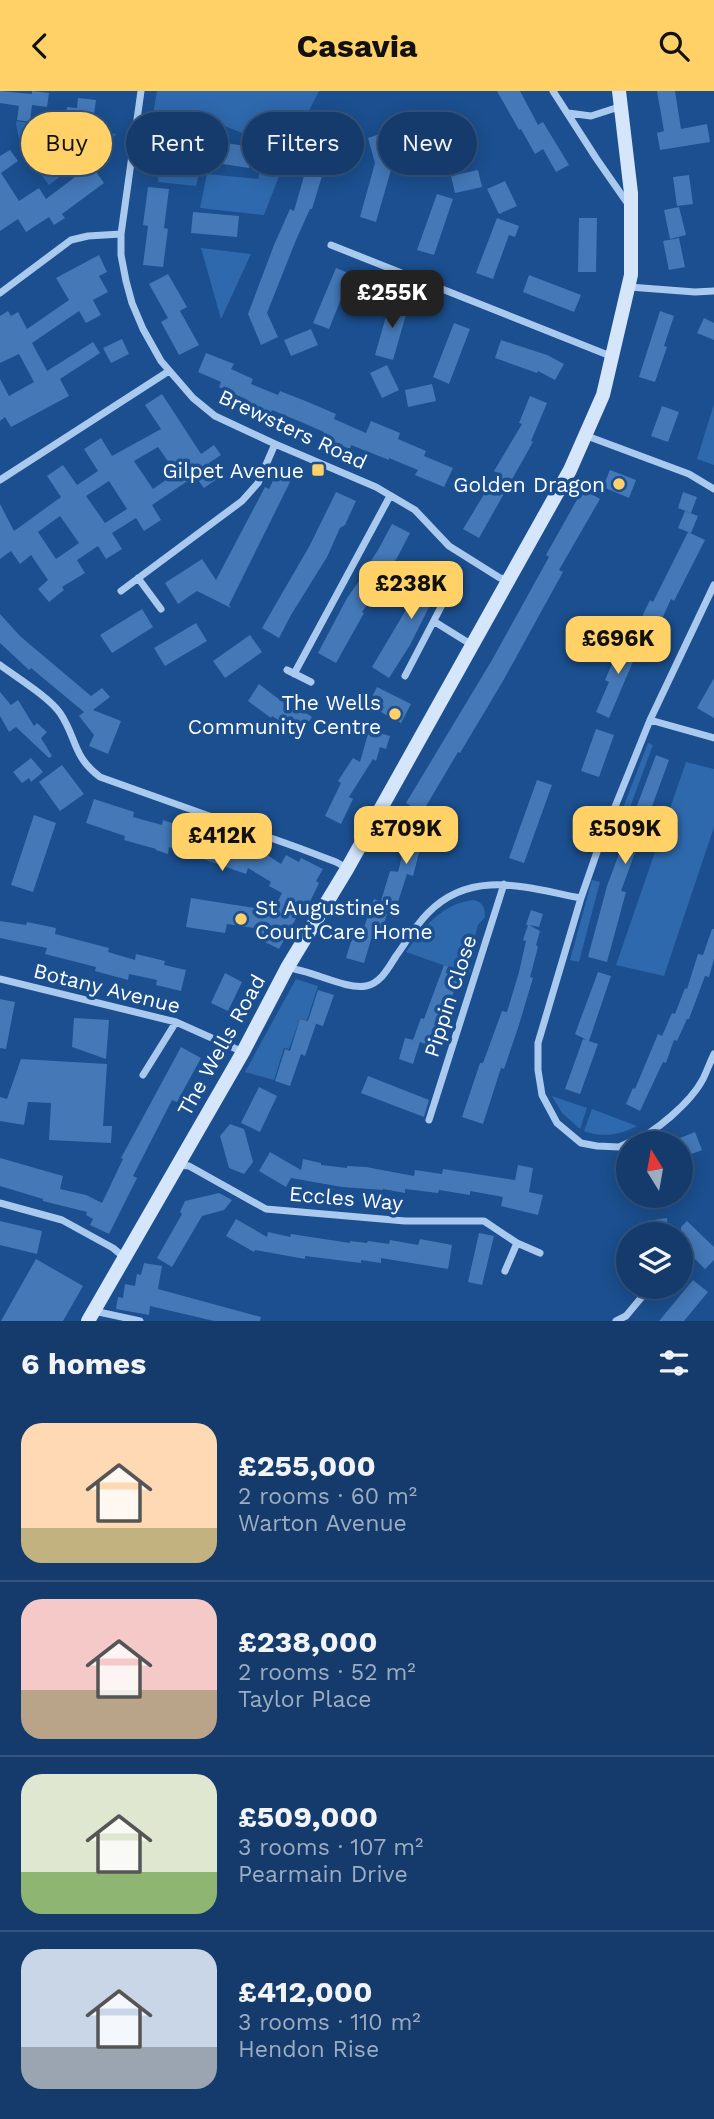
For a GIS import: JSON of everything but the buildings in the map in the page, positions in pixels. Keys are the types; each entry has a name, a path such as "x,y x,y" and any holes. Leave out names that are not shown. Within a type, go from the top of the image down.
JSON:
{"street":[{"name":"Brewsters Road","path":"141,91 121,234 121,255 132,303 143,329 169,371 193,398 215,416 275,445 376,487 415,510 449,546 500,578 509,579"},
{"path":"553,91 631,208"},
{"path":"568,113 590,116 620,98"},
{"name":"The Wells Road","path":"91,1316 243,1052 287,968 347,869 587,436 603,395 629,287 632,193 620,98"},
{"path":"0,292 71,240 121,234"},
{"path":"331,245 613,357"},
{"path":"629,287 714,291"},
{"path":"0,480 169,371"},
{"path":"587,436 689,474 714,489"},
{"path":"121,591 242,501 257,483 275,445"},
{"path":"311,682 290,672 390,496"},
{"path":"138,578 161,609"},
{"path":"405,676 454,582"},
{"path":"616,1147 581,1143 557,1123 542,1095 538,1043 580,898 598,849 650,720 714,585"},
{"path":"435,622 472,646"},
{"path":"0,665 59,712 80,758 100,776 299,848 347,869"},
{"path":"650,720 714,738"},
{"path":"287,968 302,969 350,985 366,986 382,976 429,911 459,891 482,884 504,884 580,898"},
{"name":"Pippin Close","path":"429,1120 504,884"},
{"name":"Botany Avenue","path":"0,979 176,1022 243,1052"},
{"path":"143,1075 176,1022"},
{"path":"652,1131 673,1116 702,1082 714,1054"},
{"name":"Eccles Way","path":"177,1165 189,1167 266,1209 404,1220 484,1221 517,1243 540,1253"},
{"path":"0,1203 62,1220 113,1248 125,1258"},
{"path":"505,1271 517,1243"},
{"path":"616,1321 626,1317 641,1299"},
{"path":"91,1316 140,1321"}],"shaded area":[{"path":"157,91 319,91 308,112 242,112 242,133 228,127 228,112 153,112"},
{"path":"16,121 21,122 21,142 20,139"},
{"path":"42,175 62,175 49,185"},
{"path":"159,175 199,175 196,186 158,182"},
{"path":"207,175 258,179 259,175 279,175 264,215 200,208"},
{"path":"201,248 251,254 221,319"},
{"path":"714,404 714,465 697,459"},
{"path":"648,743 653,745 629,810 623,808"},
{"path":"686,762 714,769 714,827 664,976 616,965"},
{"path":"592,880 600,882 579,962 570,960"},
{"path":"474,900 483,906 485,917 478,925 469,960 472,966 469,974 406,952 419,934 443,911"},
{"path":"296,979 318,986 307,1020 300,1019 289,1049 284,1048 274,1080 245,1072"},
{"path":"552,1096 587,1108 580,1129 562,1113"},
{"path":"592,1109 637,1126 626,1131 616,1131 616,1134 611,1135 584,1131"}],"place":[{"name":"Gilpet Avenue","path":"318,470"},
{"name":"Golden Dragon","path":"619,484"},
{"name":"The Wells Community Centre","path":"395,714"},
{"name":"St Augustine's Court Care Home","path":"241,919"}]}
